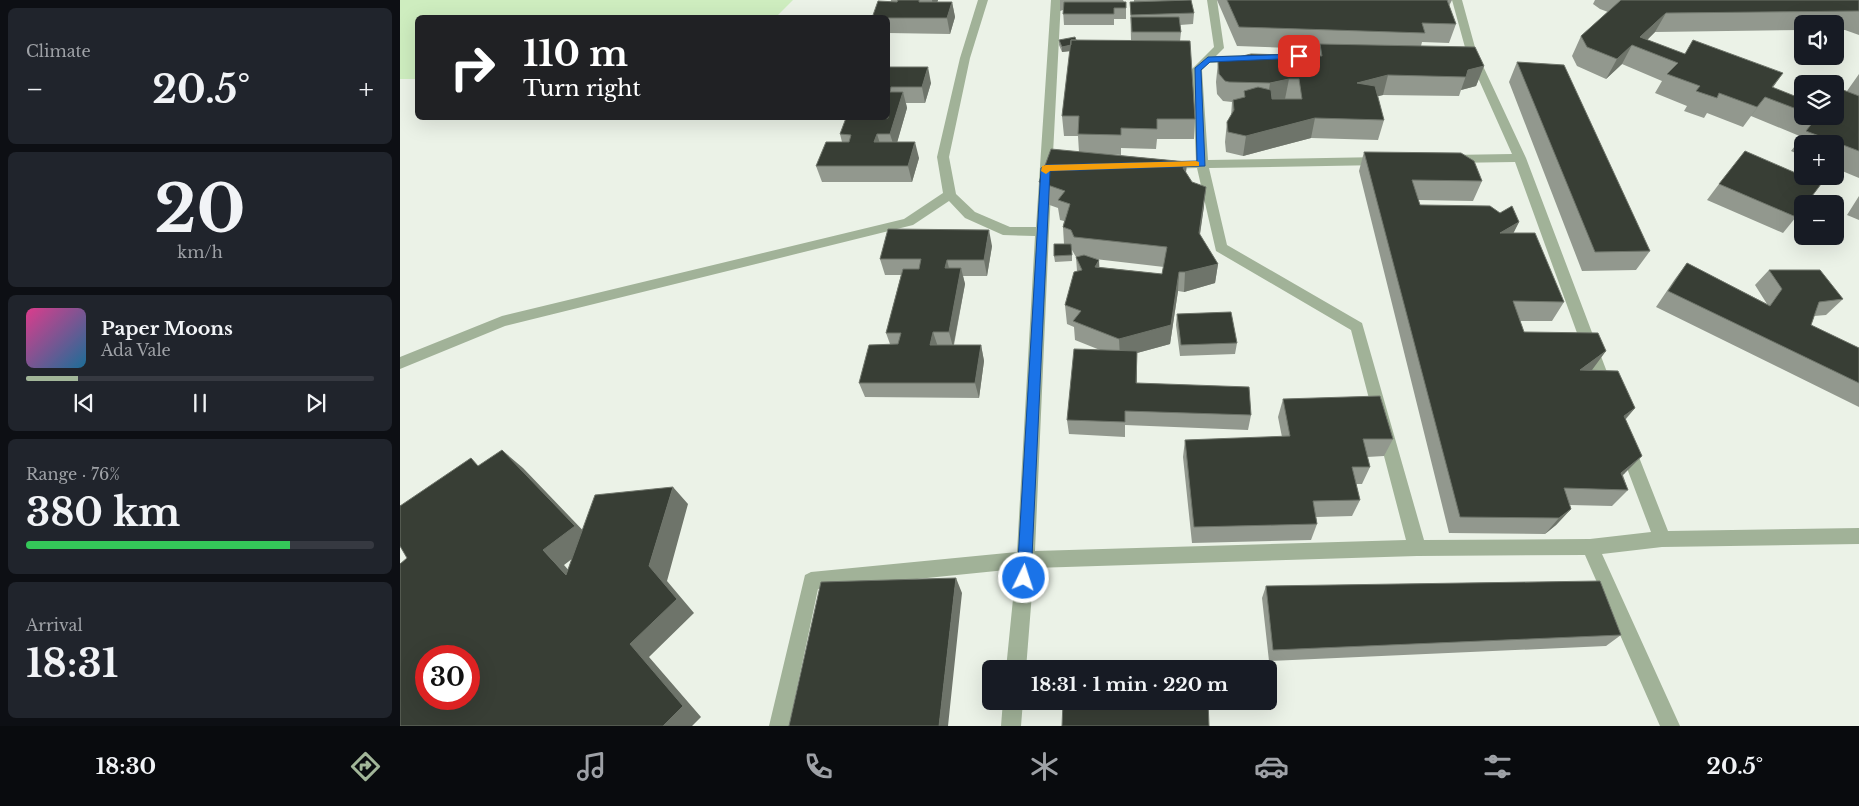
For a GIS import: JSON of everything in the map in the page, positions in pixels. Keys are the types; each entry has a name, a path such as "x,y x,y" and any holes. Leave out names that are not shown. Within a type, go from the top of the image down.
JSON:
{"street":[{"path":"983,0 965,58 943,157 950,195 970,215 1008,232 1042,231"},
{"path":"1017,660 1026,560 1042,231 1051,168 1056,0"},
{"path":"1212,0 1219,48 1197,69 1202,164 1221,248 1357,327 1417,548"},
{"path":"1458,0 1466,51 1520,158 1610,400"},
{"path":"1208,60 1262,57"},
{"path":"1440,159 1520,158"},
{"path":"1153,165 1390,160"},
{"path":"400,363 502,321 908,222 950,195"},
{"path":"1624,437 1662,539"},
{"path":"779,726 811,581 1026,560 1417,548 1590,547 1662,539 1859,536"},
{"path":"1590,547 1670,726"},
{"path":"1011,726 1012,710"}],"green space":[{"path":"400,0 793,0 778,15 415,15 415,79 400,79"}],"building":[{"path":"898,0 919,0 919,2 952,2 947,18 890,18 890,15 873,15 878,1 897,2"},
{"path":"1191,0 1194,13 1131,15 1130,2"},
{"path":"1227,0 1447,0 1456,24 1422,23 1425,33 1239,27"},
{"path":"1621,0 1859,0 1859,11 1666,13 1640,37 1685,54 1693,40 1783,73 1772,87 1794,96 1794,108 1765,97 1757,107 1719,93 1717,98 1696,91 1700,86 1667,74 1678,63 1632,45 1617,59 1587,47 1581,36"},
{"path":"1064,2 1126,2 1126,8 1114,8 1114,14 1063,14"},
{"path":"1131,17 1179,17 1181,32 1132,32"},
{"path":"1075,37 1076,40 1071,40 1071,45 1062,47 1059,40"},
{"path":"1071,40 1190,41 1195,119 1157,119 1157,129 1121,128 1121,135 1078,134 1079,116 1062,116"},
{"path":"1320,44 1475,47 1484,66 1468,70 1466,77 1388,75 1357,83 1375,86 1384,120 1315,118 1246,136 1228,132 1227,122 1234,110 1233,100 1245,97 1244,91 1258,87 1271,90 1272,99 1302,99 1299,79 1270,83 1229,82 1225,81 1219,74 1218,62 1251,54 1322,56"},
{"path":"1517,62 1564,65 1650,251 1595,252"},
{"path":"890,67 928,67 922,87 891,87 890,92"},
{"path":"1844,90 1859,96 1859,151 1844,145 1844,135 1817,135 1806,131 1811,125 1844,125"},
{"path":"890,92 903,92 890,134 877,134 874,142 915,142 908,166 816,166 826,142 849,142 851,135 840,134 845,120 890,120"},
{"path":"1051,149 1187,162 1183,168 1192,182 1206,187 1199,233 1218,264 1179,272 1171,325 1119,339 1073,321 1081,311 1065,305 1074,272 1082,270 1076,257 1084,255 1099,260 1095,267 1162,274 1167,247 1074,237 1071,230 1063,227 1070,204 1058,200 1065,191 1039,182"},
{"path":"1745,151 1794,172 1794,185 1820,185 1813,195 1794,195 1794,216 1719,184"},
{"path":"1364,152 1461,153 1474,161 1482,181 1412,180 1420,205 1490,206 1500,213 1512,206 1519,222 1500,233 1535,233 1564,302 1513,301 1524,332 1598,333 1606,351 1580,370 1618,371 1635,408 1624,416 1642,456 1621,473 1628,490 1564,488 1571,509 1559,518 1460,517"},
{"path":"888,229 989,230 984,260 947,260 945,268 961,268 949,332 933,332 930,345 981,345 975,383 859,383 869,345 898,344 901,333 886,333 903,269 919,269 921,259 880,259"},
{"path":"1054,244 1071,244 1072,255 1054,256"},
{"path":"1687,263 1770,306 1782,289 1769,270 1820,270 1843,299 1819,302 1811,325 1859,348 1859,383 1668,291"},
{"path":"1231,312 1237,343 1181,345 1177,314"},
{"path":"1074,349 1137,351 1136,383 1249,387 1251,415 1125,411 1125,422 1067,420"},
{"path":"1380,396 1393,439 1363,439 1370,467 1352,467 1360,500 1313,501 1317,524 1194,527 1185,440 1290,436 1283,399"},
{"path":"502,450 575,526 543,550 566,575 595,495 673,487 649,566 677,599 630,644 683,706 663,726 400,726 400,564 407,558 400,546 400,506 471,458 478,466"},
{"path":"956,578 939,726 789,726 821,582"},
{"path":"1600,581 1621,635 1273,650 1266,586"},
{"path":"1063,710 1208,710 1209,726 1062,726"}],"slow traffic":[{"path":"1046,171 1046,168 1196,164"}],"route":[{"path":"1024,578 1046,168 1202,164 1197,69 1208,60 1299,56"}]}
